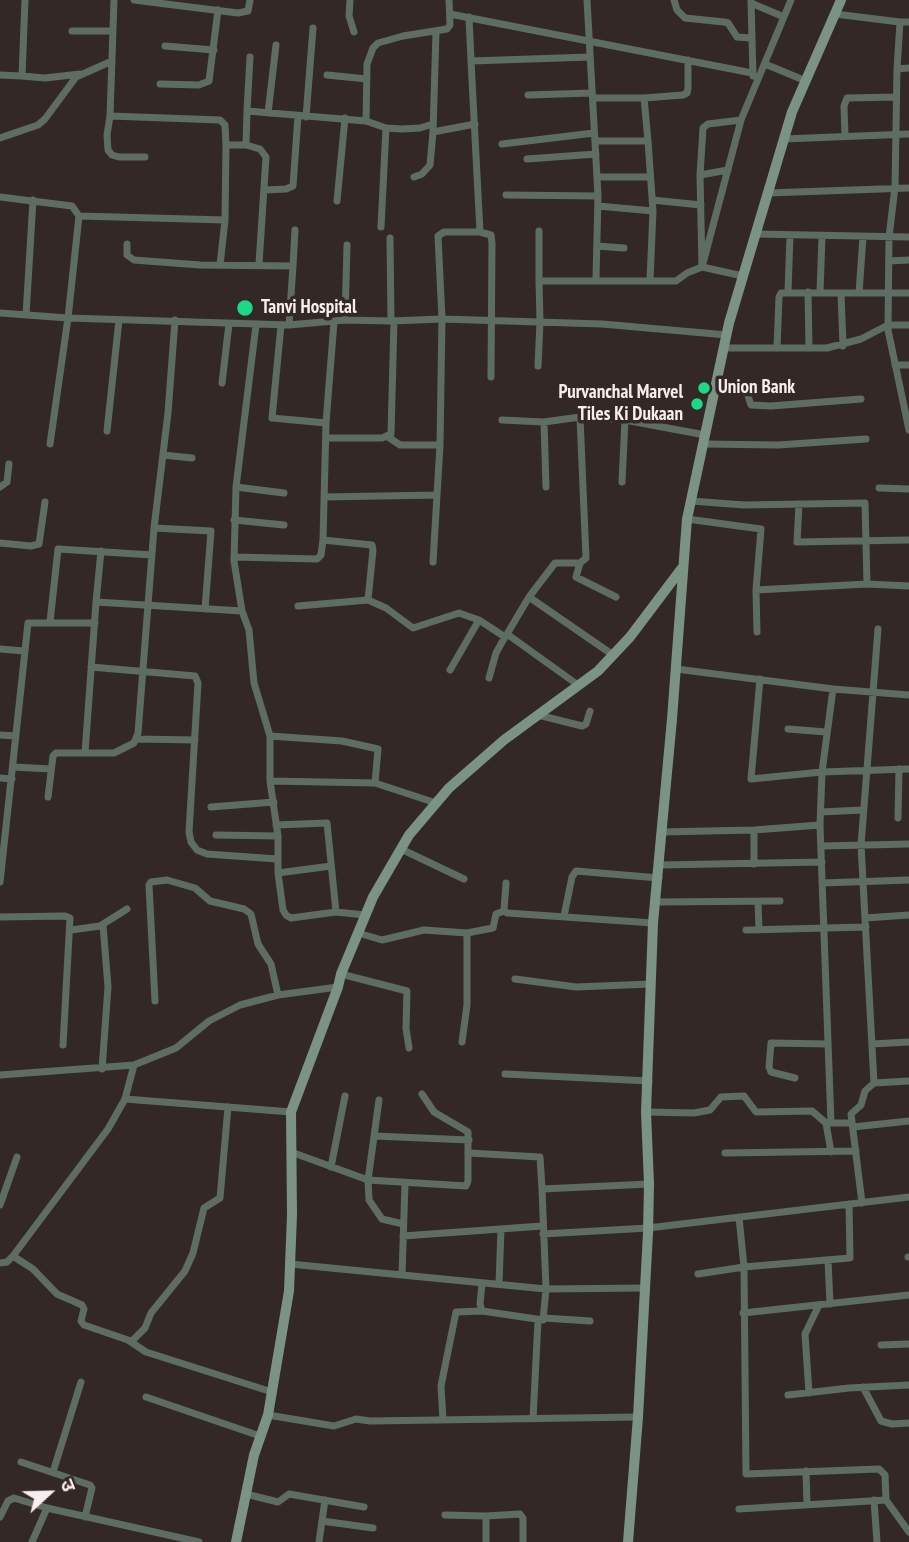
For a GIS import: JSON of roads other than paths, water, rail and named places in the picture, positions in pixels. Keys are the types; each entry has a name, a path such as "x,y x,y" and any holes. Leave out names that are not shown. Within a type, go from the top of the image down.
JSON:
{"street":[{"path":"22,76 24,0"},
{"path":"114,0 108,150 111,155 145,157"},
{"path":"134,0 245,13 250,0"},
{"path":"350,0 349,16 354,32"},
{"path":"366,121 369,54 378,43 447,29 450,25 449,1 440,0"},
{"path":"587,0 598,196 596,279"},
{"path":"674,0 677,10 685,18 728,23 740,39 751,37"},
{"path":"702,267 741,120 791,0"},
{"path":"628,1542 648,1228 646,1112 653,923 659,878 687,519 724,348 743,276 784,139 841,0"},
{"path":"754,84 751,1 784,17"},
{"path":"160,84 205,84 211,77 218,10"},
{"path":"835,13 905,22 897,69 895,187 890,237 888,325 895,365 906,398 909,430"},
{"path":"450,14 752,73"},
{"path":"469,18 480,232"},
{"path":"264,190 293,186 313,28"},
{"path":"72,31 113,31"},
{"path":"414,177 422,174 430,165 436,32"},
{"path":"268,113 276,45"},
{"path":"166,46 214,50"},
{"path":"246,145 250,57"},
{"path":"471,61 590,57"},
{"path":"528,95 674,97 687,93 688,60"},
{"path":"0,75 45,78 80,74 112,61"},
{"path":"765,64 806,81"},
{"path":"897,69 909,68"},
{"path":"0,138 38,125 80,74"},
{"path":"327,75 367,79"},
{"path":"845,136 844,106 848,97 896,97"},
{"path":"644,98 653,211 650,281"},
{"path":"247,111 345,118 386,128 433,128 475,124"},
{"path":"110,116 220,120 225,125 225,219 220,265"},
{"path":"337,201 345,118"},
{"path":"702,267 700,175 703,128 708,124 741,120"},
{"path":"381,227 386,128"},
{"path":"784,139 909,134"},
{"path":"502,144 595,137 648,141"},
{"path":"226,145 246,145 260,149 266,157 259,264"},
{"path":"527,159 596,154"},
{"path":"700,175 727,170"},
{"path":"597,177 650,177"},
{"path":"768,193 909,188"},
{"path":"506,195 598,196"},
{"path":"0,197 72,206 79,216 50,444"},
{"path":"26,315 33,200"},
{"path":"652,200 701,205"},
{"path":"598,206 653,211"},
{"path":"79,216 225,219"},
{"path":"295,230 286,325 272,418 326,423"},
{"path":"538,366 539,231"},
{"path":"432,562 437,495 442,319 438,236 444,232 487,233 492,239 491,377"},
{"path":"756,234 909,237"},
{"path":"788,292 790,235"},
{"path":"820,292 822,236"},
{"path":"859,293 863,237"},
{"path":"388,437 391,430 390,238"},
{"path":"127,244 127,255 134,260 293,266"},
{"path":"345,320 347,245"},
{"path":"597,246 624,248"},
{"path":"889,261 909,260"},
{"path":"538,281 676,281 702,267 743,276"},
{"path":"777,348 779,295 788,292 909,293"},
{"path":"808,292 809,348"},
{"path":"841,293 843,346"},
{"path":"0,313 256,325 345,320 442,319 602,324 727,335"},
{"path":"107,431 119,320"},
{"path":"137,739 154,528 175,320"},
{"path":"234,557 317,559 321,555 326,423 334,322"},
{"path":"222,383 229,324"},
{"path":"256,325 236,487 234,557 242,611 249,631 254,683 270,736 270,781 278,836 277,859 283,910 288,917 336,912 365,915"},
{"path":"724,348 843,346 888,325 909,325"},
{"path":"895,365 909,365"},
{"path":"715,389 745,392 751,405 861,399"},
{"path":"502,420 544,422 580,417 625,420 704,439 778,445 866,439"},
{"path":"580,417 586,558 580,563 576,577 616,597"},
{"path":"622,482 625,420"},
{"path":"544,422 546,487"},
{"path":"327,438 388,437 400,444 439,445"},
{"path":"163,454 191,458"},
{"path":"0,487 6,482 9,464"},
{"path":"236,487 284,493"},
{"path":"879,488 909,489"},
{"path":"324,497 437,495"},
{"path":"691,500 744,505 865,503 867,584"},
{"path":"0,542 31,546 39,544 45,502"},
{"path":"799,505 797,542 909,540"},
{"path":"687,519 761,529 756,590 757,632"},
{"path":"234,520 284,525"},
{"path":"154,528 211,531 205,609"},
{"path":"323,540 372,545 368,600"},
{"path":"50,622 58,549 152,555"},
{"path":"85,753 101,551"},
{"path":"489,678 496,653 506,635 529,597 555,563 580,563"},
{"path":"236,1542 254,1455 268,1415 289,1290 291,1112 341,974 373,897 410,835 436,803 466,774 538,715 598,671 630,637 682,568"},
{"path":"756,590 867,584 909,586"},
{"path":"529,597 613,655"},
{"path":"298,606 368,600 386,608 413,628 459,613 479,620 506,635 578,685"},
{"path":"96,602 242,611"},
{"path":"450,670 479,620"},
{"path":"0,882 28,623 95,623"},
{"path":"874,1083 861,845 878,629"},
{"path":"0,649 24,651"},
{"path":"91,667 188,674 197,677 189,832 193,846 207,854 277,859"},
{"path":"676,669 833,689 909,695"},
{"path":"760,679 751,779 865,769 909,769"},
{"path":"831,1152 820,825 822,772 833,689"},
{"path":"538,715 582,726 586,724 590,711"},
{"path":"788,729 826,733"},
{"path":"0,735 16,736"},
{"path":"270,736 342,741 379,749 376,783"},
{"path":"48,797 55,753 114,753 137,739 195,740"},
{"path":"13,767 51,769"},
{"path":"898,818 899,769"},
{"path":"0,778 12,779"},
{"path":"270,781 376,783 436,803"},
{"path":"211,807 274,802"},
{"path":"821,812 863,810"},
{"path":"276,825 327,823 336,912"},
{"path":"661,832 820,825"},
{"path":"754,830 754,864"},
{"path":"216,835 278,836"},
{"path":"821,846 909,844"},
{"path":"401,849 464,878"},
{"path":"660,865 822,862"},
{"path":"278,873 331,866"},
{"path":"565,916 572,877 576,871 659,878"},
{"path":"155,1001 149,885 167,880 195,888 210,901 244,909 251,914 258,944 269,959 278,995"},
{"path":"822,883 909,880"},
{"path":"505,911 506,883"},
{"path":"656,902 780,901"},
{"path":"758,902 759,930"},
{"path":"71,930 103,925 127,909"},
{"path":"358,933 382,940 424,930 467,933 493,928 496,914 505,911 653,923"},
{"path":"865,918 909,915"},
{"path":"0,917 67,916 71,920 63,1045"},
{"path":"102,1069 108,987 103,925"},
{"path":"746,930 866,927"},
{"path":"462,1042 467,1005 467,933"},
{"path":"341,974 407,990 406,1028 409,1048"},
{"path":"515,979 576,987 651,984"},
{"path":"0,1075 134,1065 176,1048 209,1021 229,1009 278,995 338,987"},
{"path":"872,1044 909,1042"},
{"path":"795,1078 771,1072 771,1043 828,1044"},
{"path":"0,1264 13,1256 108,1129 125,1099 134,1065"},
{"path":"505,1074 649,1081"},
{"path":"862,1203 851,1114 860,1105 864,1091 874,1083 909,1081"},
{"path":"291,1152 368,1180 466,1186 469,1153 467,1131 435,1112 422,1094"},
{"path":"331,1167 345,1096"},
{"path":"646,1112 702,1112 710,1110 721,1097 744,1096 756,1112 812,1111 829,1123 853,1125 909,1121"},
{"path":"125,1099 291,1112"},
{"path":"379,1100 368,1180 369,1200 378,1215 386,1221 403,1224"},
{"path":"135,1345 151,1313 185,1271 193,1253 204,1208 220,1198 228,1107"},
{"path":"374,1136 469,1140"},
{"path":"725,1153 856,1151"},
{"path":"469,1153 540,1157 546,1289 533,1419"},
{"path":"0,1205 18,1157"},
{"path":"402,1275 405,1184"},
{"path":"542,1189 649,1184"},
{"path":"403,1236 501,1229 648,1228 909,1197"},
{"path":"698,1274 744,1267 850,1258 849,1204"},
{"path":"739,1217 744,1267 746,1474 879,1469 885,1475 886,1500 909,1532"},
{"path":"499,1284 501,1229"},
{"path":"13,1256 33,1269 57,1294 82,1306 83,1324 135,1345 272,1392"},
{"path":"828,1260 830,1304"},
{"path":"290,1264 546,1289 645,1289"},
{"path":"482,1283 482,1311"},
{"path":"743,1313 909,1295"},
{"path":"809,1392 805,1334 819,1305"},
{"path":"443,1420 441,1385 456,1312 482,1311 541,1319 590,1321"},
{"path":"881,1346 909,1344"},
{"path":"53,1472 82,1382"},
{"path":"788,1395 909,1385"},
{"path":"863,1387 881,1421 891,1424 909,1423"},
{"path":"146,1397 260,1436"},
{"path":"268,1415 334,1426 352,1419 404,1421 638,1417"},
{"path":"21,1462 90,1485 92,1488 85,1517"},
{"path":"806,1471 807,1504"},
{"path":"246,1494 278,1502 289,1494 364,1507"},
{"path":"0,1517 8,1501 14,1498 199,1542"},
{"path":"319,1542 325,1500"},
{"path":"874,1500 877,1542"},
{"path":"739,1509 886,1500"},
{"path":"32,1542 47,1508"},
{"path":"445,1515 521,1514 523,1542"},
{"path":"486,1516 486,1542"},
{"path":"322,1521 373,1528"}],"place":[{"name":"Tanvi Hospital","path":"245,308"},
{"name":"Union Bank","path":"704,388"},
{"name":"Purvanchal Marvel Tiles Ki Dukaan","path":"697,404"}]}
